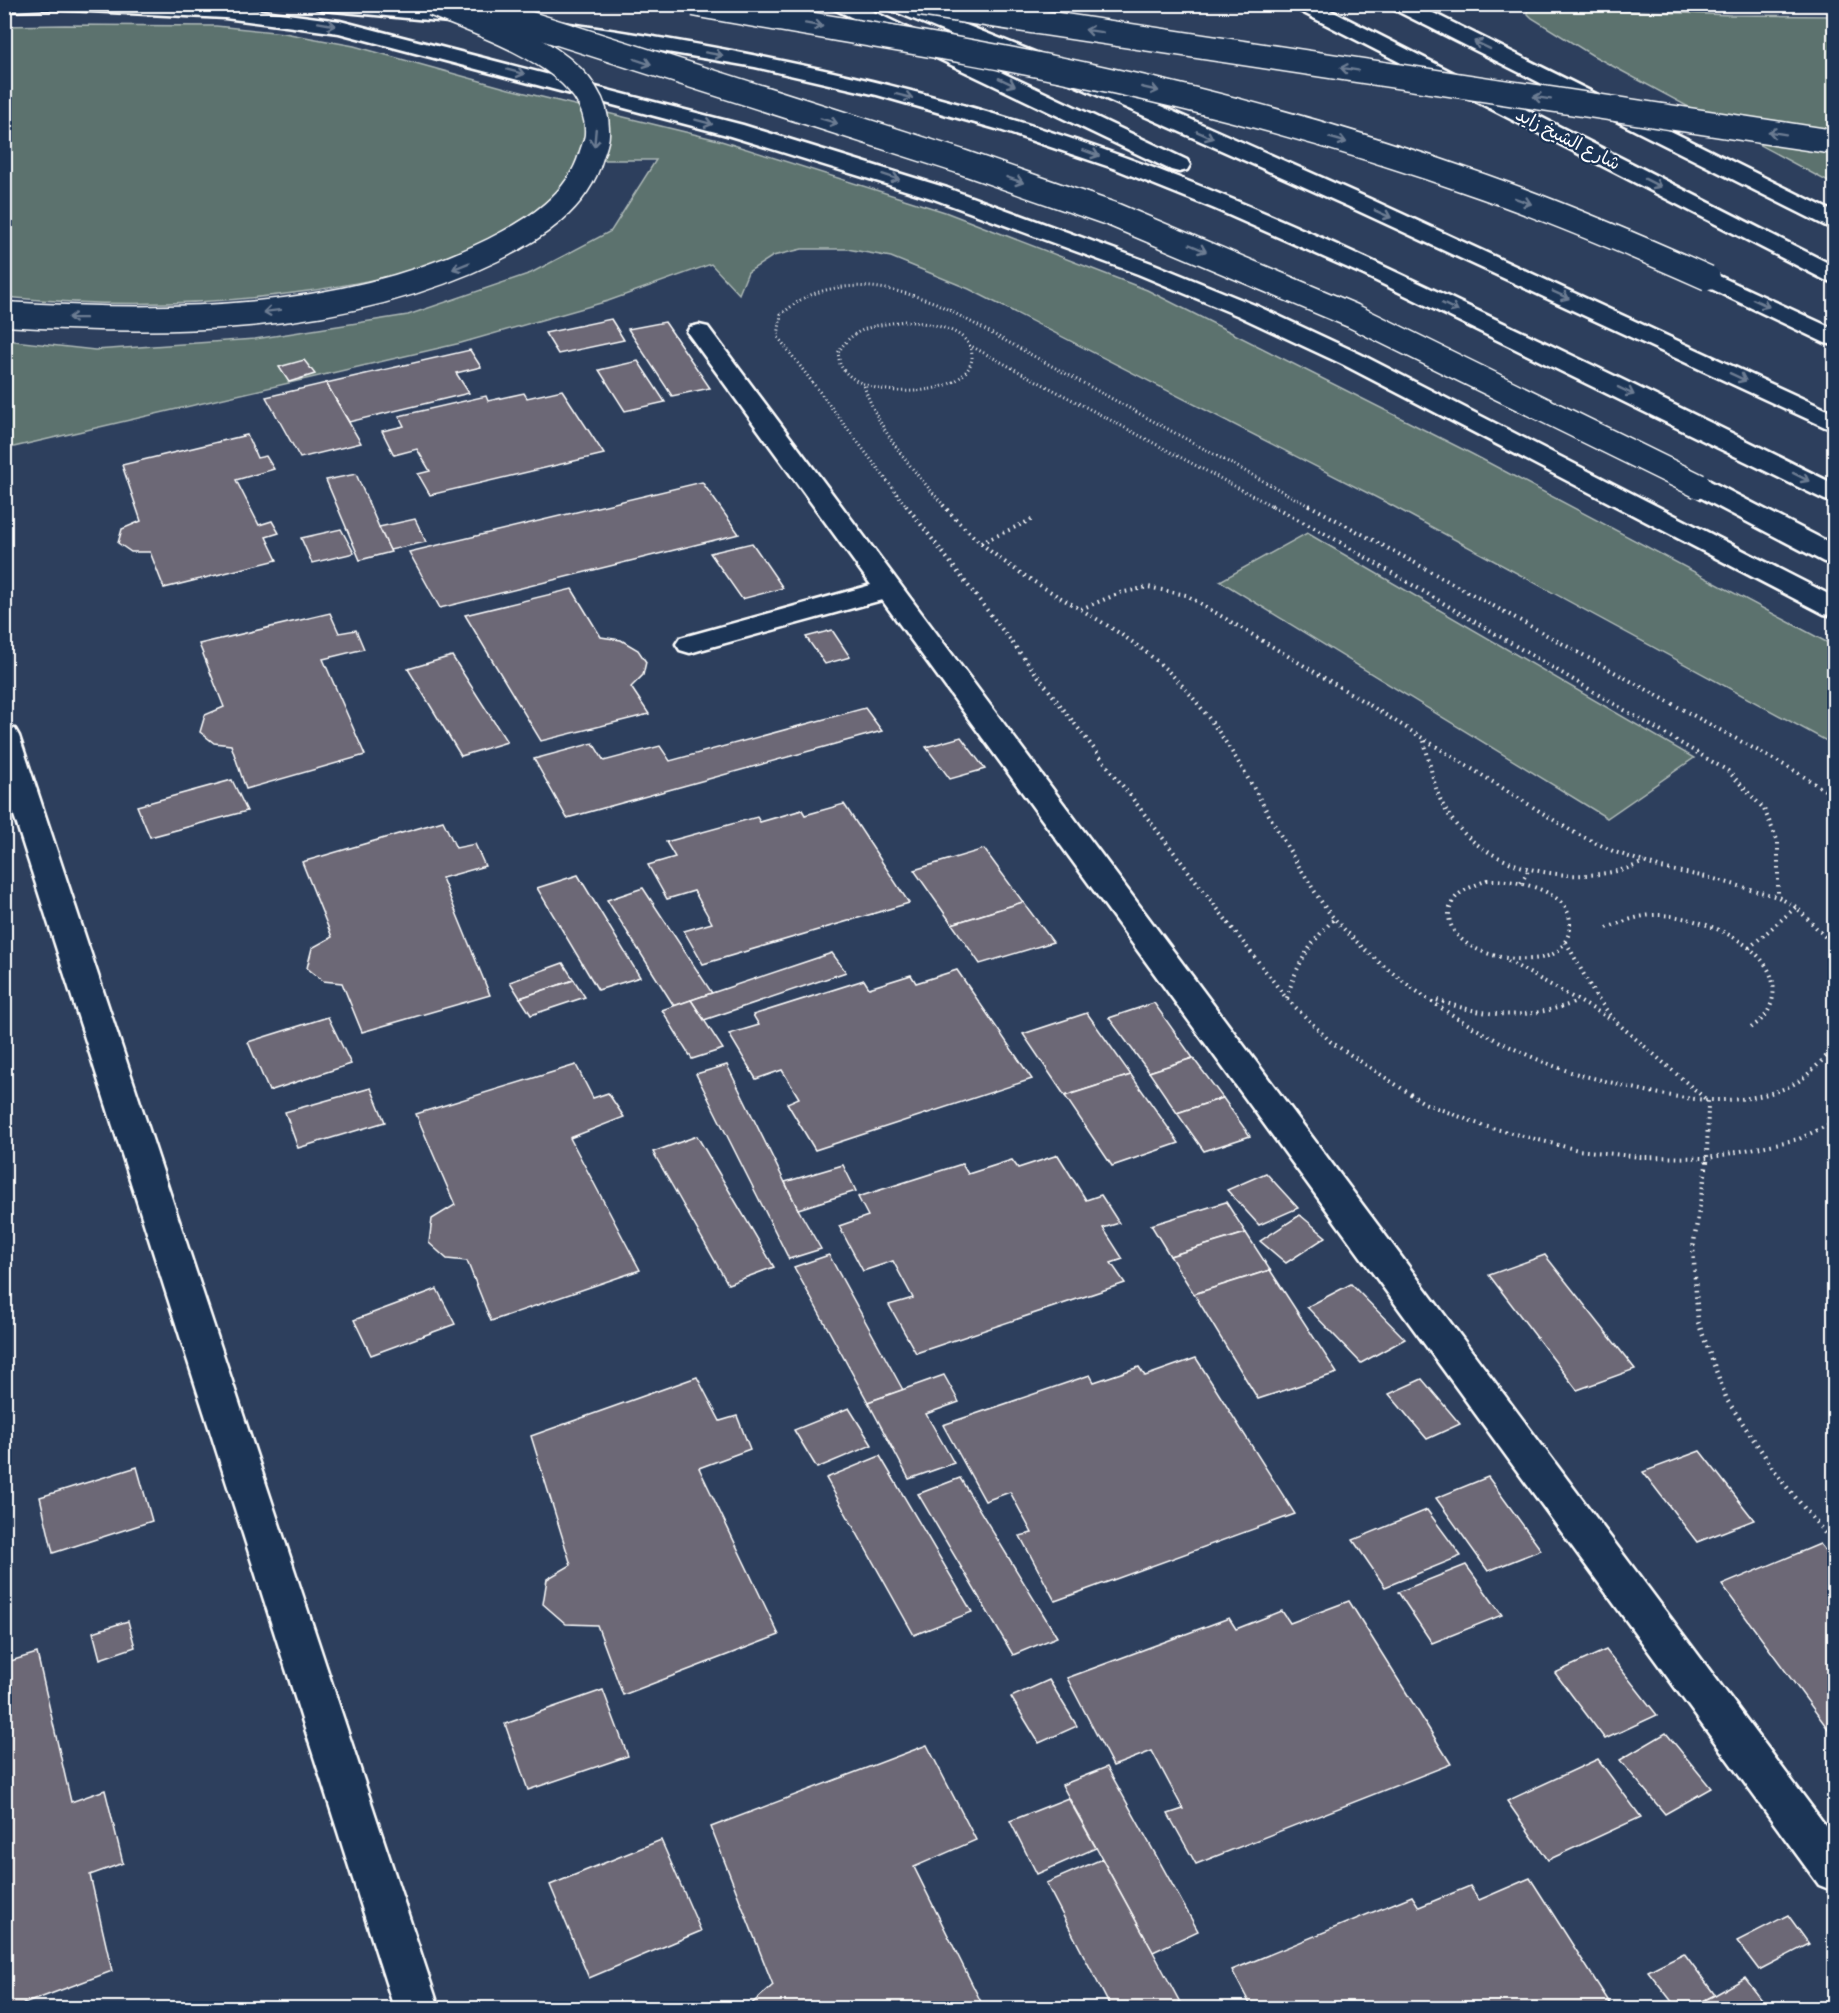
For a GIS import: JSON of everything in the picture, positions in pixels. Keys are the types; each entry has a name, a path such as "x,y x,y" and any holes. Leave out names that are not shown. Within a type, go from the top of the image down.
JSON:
{"main road":[{"path":"4,5 43,4"},
{"path":"56,4 265,15 375,34 735,130 839,160 962,201 1146,269 1248,311 1341,355 1834,608"},
{"path":"101,5 108,4"},
{"path":"323,4 474,18 601,35 738,58 881,90 1003,124 1135,169 1233,208 1397,281 1638,396 1834,494"},
{"path":"4,314 56,318 137,319 221,316 284,309 384,290 431,277 467,264 526,232 569,196 583,177 592,159 596,140 596,122 591,104 582,87 568,72 543,53 505,33 433,4"},
{"path":"468,4 959,161 1114,215 1353,316 1698,486 1834,556"},
{"path":"694,4 1025,62 1267,119 1379,152 1537,206 1708,278 1834,338"},
{"path":"839,4 1020,88 1249,200 1324,238 1397,281"},
{"path":"892,4 1069,74 1362,204 1834,422"},
{"path":"919,4 1834,142"},
{"name":"شارع الشيخ زايد","path":"1301,4 1834,275"},
{"path":"1398,4 1834,221"},
{"path":"699,332 1834,1871"},
{"path":"690,644 889,589"},
{"path":"4,736 417,2008"}],"path":[{"path":"1834,796 1795,771 922,296 885,286 844,286 808,296 781,314 778,337 792,358 1287,999 1331,1042 1424,1103 1484,1126 1578,1150 1640,1157 1708,1158 1799,1139 1834,1122"},
{"path":"969,345 973,356 969,367 961,377 945,386 905,393 864,386 849,378 840,368 837,356 840,345 850,335 865,327 894,322 924,322 959,335 969,345 1331,537 1728,771 1764,809 1778,842 1778,897"},
{"path":"864,386 870,406 895,446 951,516 1002,561 1134,643 1170,673 1209,717 1236,756 1275,830 1334,918 1395,972 1464,1021 1546,1064 1648,1093 1708,1101 1750,1099 1793,1085 1834,1049"},
{"path":"981,543 1033,519"},
{"path":"1080,609 1120,593 1148,587 1186,596 1368,704 1573,832 1615,852 1778,897 1796,907 1834,946"},
{"path":"1424,741 1444,807 1465,834 1488,851 1529,868 1570,876 1598,876 1624,871 1645,861"},
{"path":"1521,883 1529,868"},
{"path":"1508,961 1532,961 1552,954 1566,942 1571,927 1566,911 1554,897 1534,886 1487,880 1467,886 1454,898 1448,913 1452,928 1464,943 1484,954 1508,961 1577,1002 1615,1021"},
{"path":"1749,948 1796,907"},
{"path":"1607,928 1630,918 1657,915 1685,917 1714,926 1739,939 1758,956 1770,976 1773,995 1766,1014 1750,1029"},
{"path":"1287,999 1294,969 1311,942 1334,918"},
{"path":"1566,942 1595,995 1615,1021 1708,1101 1708,1158 1692,1248 1698,1322 1727,1400 1780,1480 1834,1544"},
{"path":"1431,998 1468,1011 1507,1017 1546,1014 1577,1002"}],"green space":[{"path":"1534,7 1731,15 1834,16 1834,185 1592,55 1532,18 1527,13 1528,9"},
{"path":"4,26 216,26 284,33 354,46 509,89 718,140 945,212 1147,290 1472,454 1834,646 1834,745 1391,505 969,289 891,257 847,249 802,249 773,256 748,272 739,294 711,264 608,301 461,343 5,449 5,340 95,350 255,339 408,315 531,273 611,231 656,160 587,160 557,197 539,214 515,231 434,264 372,280 270,296 194,302 81,302 5,297"},
{"path":"1307,533 1694,758 1607,818 1220,581"}],"building":[{"path":"611,319 624,340 558,354 545,333"},
{"path":"665,322 710,388 672,396 628,329"},
{"path":"470,350 481,367 456,373 469,393 349,422 326,383"},
{"path":"304,360 315,374 289,382 279,367"},
{"path":"638,361 665,402 625,411 599,370"},
{"path":"326,383 361,443 300,458 266,397"},
{"path":"562,390 604,454 430,495 418,474 430,471 417,449 394,455 382,431 404,426 399,416 486,396 488,401 524,393 527,398"},
{"path":"247,435 257,458 266,456 274,469 236,480 259,525 272,521 279,533 266,537 277,560 164,588 150,552 131,552 118,543 122,529 141,521 122,465"},
{"path":"356,474 391,552 360,560 326,480"},
{"path":"702,482 739,534 440,608 409,552"},
{"path":"415,519 426,542 390,550 379,527"},
{"path":"341,529 354,553 312,563 301,538"},
{"path":"752,543 783,588 742,599 710,553"},
{"path":"572,589 601,637 621,640 638,650 646,662 643,675 631,687 649,714 541,741 465,615"},
{"path":"330,613 339,633 356,630 364,649 323,659 365,755 246,789 231,745 214,743 200,732 205,715 224,707 199,644"},
{"path":"832,630 850,657 825,664 806,637"},
{"path":"452,656 507,742 461,756 408,669"},
{"path":"865,708 882,731 567,818 534,759 593,743 604,761 660,746 670,761"},
{"path":"961,737 985,769 950,779 926,747"},
{"path":"232,780 247,811 150,837 137,806"},
{"path":"844,804 909,903 703,964 684,931 712,923 694,891 667,899 648,865 675,857 666,842 757,817 760,822 802,810 805,815"},
{"path":"443,821 456,848 475,844 485,866 442,878 490,995 362,1032 342,983 323,981 307,968 312,948 332,937 302,862"},
{"path":"984,849 1023,902 952,924 914,870"},
{"path":"578,875 640,977 598,990 537,888"},
{"path":"643,888 712,993 674,1006 607,900"},
{"path":"1023,902 1053,942 980,964 952,924"},
{"path":"832,953 846,972 704,1020 691,1000"},
{"path":"563,963 574,980 520,998 510,982"},
{"path":"957,970 1032,1079 815,1150 787,1103 799,1098 782,1070 756,1079 729,1034 759,1025 753,1015 864,980 869,988 911,975 916,983"},
{"path":"574,980 585,997 531,1015 520,998"},
{"path":"691,1000 723,1049 692,1059 662,1010"},
{"path":"1154,1003 1193,1058 1149,1072 1109,1018"},
{"path":"1087,1013 1131,1075 1065,1096 1023,1034"},
{"path":"328,1017 351,1064 269,1091 248,1042"},
{"path":"1193,1058 1223,1098 1177,1113 1149,1072"},
{"path":"576,1065 593,1098 608,1093 624,1117 570,1138 640,1270 491,1321 467,1261 447,1259 429,1243 432,1219 455,1205 416,1114"},
{"path":"727,1065 798,1209 821,1249 789,1259 696,1074"},
{"path":"1131,1075 1179,1143 1112,1166 1065,1096"},
{"path":"371,1088 385,1122 298,1148 285,1112"},
{"path":"1223,1098 1250,1136 1204,1151 1177,1113"},
{"path":"697,1136 774,1267 728,1284 653,1152"},
{"path":"1058,1155 1086,1200 1101,1195 1119,1223 1103,1228 1123,1259 1111,1263 1125,1283 916,1353 889,1305 913,1298 893,1261 863,1271 839,1226 868,1216 858,1197 962,1164 968,1174 1012,1160 1018,1168"},
{"path":"843,1165 856,1191 798,1209 785,1182"},
{"path":"1266,1173 1298,1208 1259,1225 1227,1190"},
{"path":"1226,1202 1246,1233 1170,1256 1151,1225"},
{"path":"1300,1215 1326,1237 1286,1263 1260,1241"},
{"path":"1246,1233 1270,1270 1194,1294 1170,1256"},
{"path":"829,1255 903,1390 868,1402 794,1267"},
{"path":"1545,1255 1635,1369 1577,1390 1489,1275"},
{"path":"1270,1270 1337,1373 1258,1399 1194,1294"},
{"path":"1351,1284 1405,1339 1361,1363 1307,1307"},
{"path":"437,1289 455,1324 371,1355 354,1320"},
{"path":"1196,1358 1295,1514 1055,1601 1020,1536 1032,1533 1010,1492 985,1501 943,1425 1090,1375 1094,1382 1139,1367 1145,1376"},
{"path":"944,1375 959,1402 926,1414 954,1463 909,1479 868,1402"},
{"path":"697,1377 720,1421 737,1416 750,1449 699,1468 779,1635 623,1695 597,1625 566,1624 543,1604 547,1579 571,1565 531,1436"},
{"path":"1422,1379 1460,1424 1427,1439 1389,1394"},
{"path":"849,1408 872,1445 817,1468 794,1430"},
{"path":"1700,1451 1754,1520 1697,1542 1643,1472"},
{"path":"880,1456 972,1612 914,1635 826,1478"},
{"path":"137,1467 152,1521 53,1553 40,1497"},
{"path":"1488,1477 1541,1550 1488,1571 1436,1498"},
{"path":"960,1478 1057,1637 1013,1655 918,1494"},
{"path":"1427,1510 1461,1556 1385,1587 1353,1540"},
{"path":"1820,1544 1834,1562 1834,1737 1722,1585"},
{"path":"1466,1565 1502,1615 1432,1643 1398,1592"},
{"path":"1349,1601 1451,1764 1196,1864 1168,1814 1183,1809 1152,1751 1113,1766 1067,1678 1229,1618 1236,1629 1282,1611 1290,1623"},
{"path":"128,1621 135,1647 100,1659 93,1632"},
{"path":"1606,1650 1657,1715 1605,1739 1555,1673"},
{"path":"37,1653 71,1802 105,1790 123,1863 90,1875 112,1971 13,2008 4,2008 4,1663"},
{"path":"1049,1680 1077,1726 1039,1743 1011,1697"},
{"path":"603,1690 628,1756 528,1790 505,1724"},
{"path":"1666,1733 1711,1788 1665,1814 1620,1760"},
{"path":"927,1745 976,1840 914,1867 984,2008 747,2008 773,1985 711,1827"},
{"path":"1598,1759 1641,1817 1548,1860 1507,1801"},
{"path":"1107,1767 1198,1931 1153,1952 1062,1785"},
{"path":"1068,1798 1096,1848 1037,1874 1010,1821"},
{"path":"661,1840 701,1931 589,1978 550,1885"},
{"path":"1102,1859 1183,2008 1111,2008 1046,1883"},
{"path":"1530,1878 1613,2008 1252,2008 1232,1970 1412,1896 1419,1907 1470,1886 1479,1900"},
{"path":"1788,1915 1809,1944 1759,1970 1737,1941"},
{"path":"1684,1953 1715,1995 1689,2008 1677,2008 1648,1971"},
{"path":"1745,1978 1768,2008 1689,2008 1715,1995"}]}
